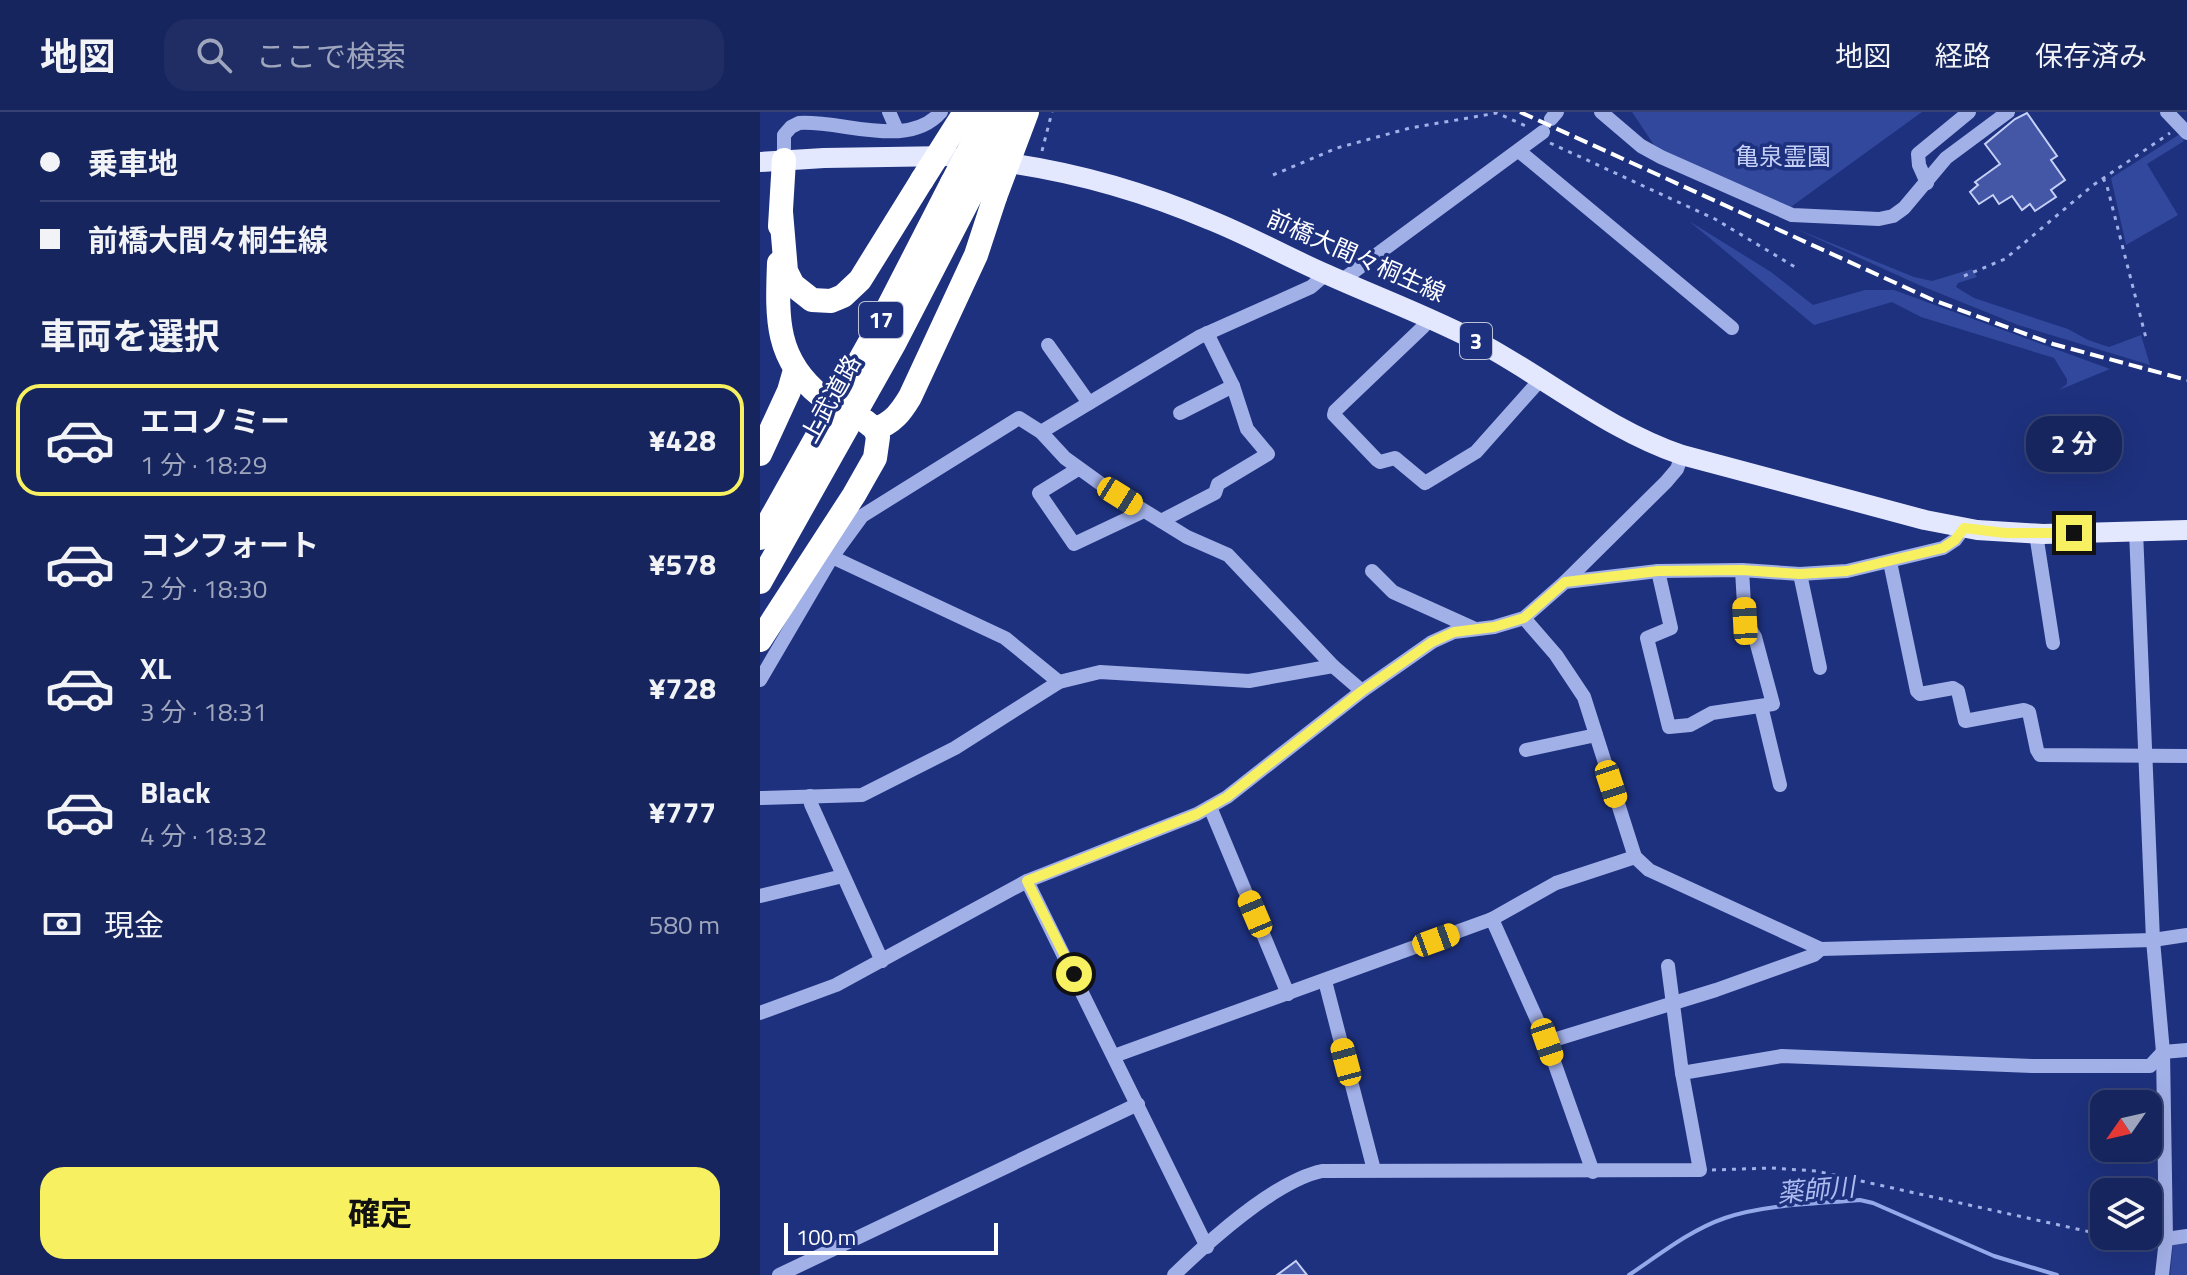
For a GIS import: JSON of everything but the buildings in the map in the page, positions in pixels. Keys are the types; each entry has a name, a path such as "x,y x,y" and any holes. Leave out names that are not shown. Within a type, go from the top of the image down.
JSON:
{"highway":[{"path":"772,161 781,212 786,271 793,285 812,300 831,301 843,296 860,280 965,112"},
{"name":"上武道路","path":"760,538 875,333 973,192 989,112"},
{"name":"上武道路","path":"760,582 895,342 1011,112"},
{"path":"760,640 866,476 879,445 870,425 886,426 900,414 910,397 976,255 973,192 1027,112"},
{"path":"781,212 778,283 783,342 795,370 821,396"},
{"path":"760,454 789,391 795,370"}],"main road":[{"name":"前橋大間々桐生線","path":"772,161 951,156 1039,167 1162,201 1430,317 1624,430 1652,445 1682,455 1740,473 1964,528 2036,534 2187,530"}],"street":[{"path":"889,112 897,130"},
{"path":"772,161 784,135 799,123 871,131 897,130 925,127 941,112"},
{"path":"1601,112 1641,146 1661,157 1792,215 1864,221 1893,216 1927,183 1946,158 2008,112"},
{"path":"1927,183 1918,154 1933,138 1969,112"},
{"path":"2167,112 2184,129"},
{"path":"1041,432 1207,333 1334,277 1519,151 1550,121"},
{"path":"1519,151 1732,328"},
{"path":"1430,317 1335,411 1334,415 1380,462 1395,458 1425,483 1476,452 1541,379"},
{"path":"1161,521 1215,493 1218,484 1268,454 1247,429 1233,386 1207,333"},
{"path":"1048,345 1089,403"},
{"path":"1180,413 1233,386"},
{"path":"760,680 832,557 862,516 1019,418 1041,432 1078,469 1187,537 1228,555 1333,666 1362,691"},
{"path":"760,1013 836,985 1027,881 1210,807 1362,691 1432,642 1454,632 1494,627 1524,618 1666,482 1677,469 1682,455"},
{"path":"1078,469 1039,493 1074,544 1144,511"},
{"path":"1565,582 1658,571 1742,570 1800,574 1847,571 1943,548 1955,540 1964,528"},
{"path":"2136,531 2153,940 2163,1052 2166,1239 2162,1275"},
{"path":"2036,534 2053,643"},
{"path":"832,557 1005,638 1059,682"},
{"path":"1890,562 1920,694 1953,688 1958,691 1965,721 2024,710 2029,712 2040,755 2187,756"},
{"path":"1658,571 1671,628 1647,638 1669,727 1690,725 1712,713 1773,704 1755,637 1745,621 1742,570"},
{"path":"1372,571 1393,592 1475,629"},
{"path":"1800,574 1820,668"},
{"path":"1524,618 1556,655 1584,697 1635,857 1649,870 1821,949 2153,940 2187,935"},
{"path":"760,798 862,795 955,748 1059,682 1100,672 1249,681 1333,666"},
{"path":"1761,706 1780,785"},
{"path":"1526,750 1596,735"},
{"path":"810,796 882,961"},
{"path":"1210,807 1288,994"},
{"path":"1114,1056 1492,919 1556,883 1635,857"},
{"path":"760,896 843,876"},
{"path":"1027,881 1207,1247"},
{"path":"1492,919 1547,1042 1593,1172"},
{"path":"1547,1042 1671,1004 1814,955 1821,949"},
{"path":"1174,1275 1269,1196 1309,1174 1374,1170 1700,1170 1671,1004 1668,966"},
{"path":"1325,981 1374,1170"},
{"path":"1682,1073 1782,1056 2032,1066 2150,1066 2163,1052 2187,1050"},
{"path":"779,1275 1138,1104"},
{"path":"2166,1239 2187,1236"}],"path":[{"path":"1039,167 1052,112"},
{"path":"1964,276 2005,259 2103,178 2184,129"},
{"path":"2103,178 2147,342"},
{"path":"1700,1170 1771,1168 1816,1171 2090,1232"},
{"path":"2162,1240 2166,1239"}],"green space":[{"name":"亀泉霊園","path":"1632,112 1922,112 1788,209 1658,151"},
{"path":"2180,134 2184,141 2147,164 2178,215 2126,245 2111,178"},
{"path":"1689,221 1771,272 1813,305 1865,290 1894,290 2110,369 2059,390 2067,384 2067,379 2054,358 1921,317 1892,302 1814,325"},
{"path":"1794,228 1914,277 1932,281 1972,269 1977,277 1958,283 1956,287 1974,298 2068,329 2109,347 2141,335 2150,365 2018,325 1919,285"},
{"path":"2173,1243 2187,1243 2187,1275 2170,1275"}],"waterway":[{"name":"薬師川","path":"1629,1275 1687,1236 1725,1218 1775,1207 1860,1200 1994,1256 2057,1275"}],"railway":[{"path":"1520,112 1933,300 2053,344 2187,380"}],"route":[{"path":"1074,974 1027,881 1197,814 1227,797 1362,691 1432,642 1454,632 1494,627 1524,618 1565,582 1658,571 1742,570 1800,574 1847,571 1933,552 1955,540 1964,528 2005,533 2074,533"}]}
